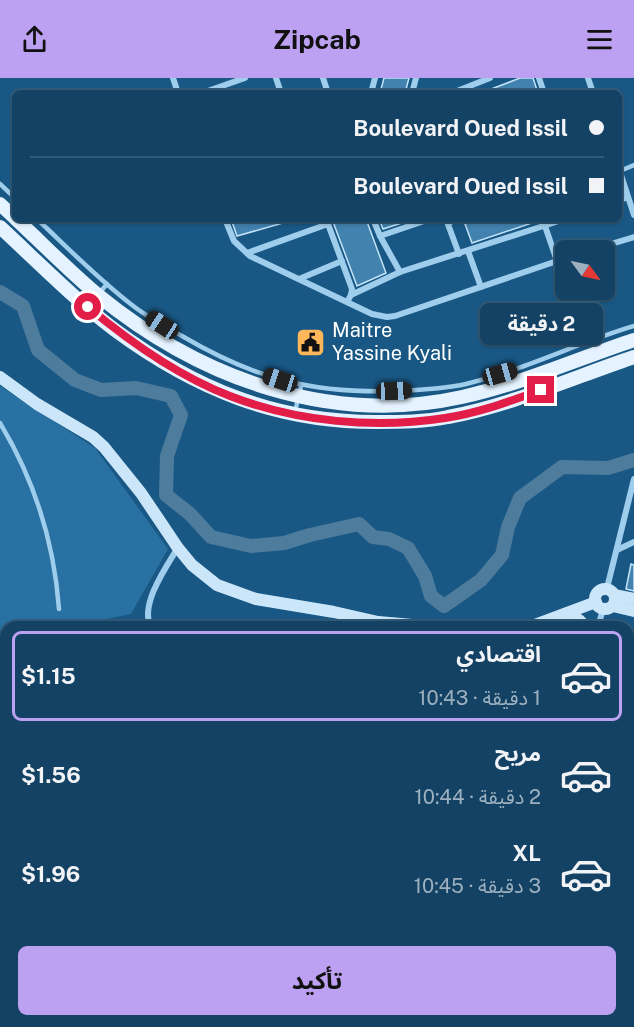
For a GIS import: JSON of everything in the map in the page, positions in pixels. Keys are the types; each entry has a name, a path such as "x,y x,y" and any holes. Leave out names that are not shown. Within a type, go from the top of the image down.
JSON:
{"main road":[{"path":"0,204 12,216"},
{"path":"19,222 103,290 136,324 206,364 254,385 300,391 360,405 426,403 460,398 514,376 634,340"},
{"path":"0,227 88,307 116,330 155,356 229,396 295,415 353,422 409,422 446,418 497,406 634,357"},
{"path":"616,363 634,367"}],"street":[{"path":"213,78 216,88"},
{"path":"210,90 245,78"},
{"path":"472,90 490,78"},
{"path":"622,178 634,215"},
{"path":"622,199 628,197"},
{"path":"226,222 234,240 247,253 372,314 387,317 555,262"},
{"path":"374,222 400,272"},
{"path":"380,236 421,222"},
{"path":"447,222 459,254"},
{"path":"351,295 400,272 545,226 551,222"},
{"path":"247,253 328,224 352,290 347,302"},
{"path":"545,226 555,255"},
{"path":"615,243 634,237"},
{"path":"468,251 481,287"},
{"path":"299,279 342,261"},
{"path":"0,377 37,404 93,437 104,447 141,493 178,548 203,576 236,593 256,599 374,621"},
{"path":"600,621 607,600 634,479"},
{"path":"617,550 634,543"},
{"path":"149,621 147,614 156,586 178,548"},
{"path":"546,621 607,600 634,599"},
{"path":"607,600 634,611"},
{"path":"566,614 580,621"}],"lane":[{"path":"0,184 12,195"},
{"path":"41,222 103,290 88,307"},
{"path":"521,397 514,376 597,338 634,326"},
{"path":"295,415 300,391"},
{"path":"0,423 24,464 43,513 55,566 59,609"}],"shaded area":[{"path":"0,386 95,448 168,549 131,614 97,621 0,621"}],"building":[{"path":"384,78 409,78 406,90 381,90"},
{"path":"520,78 533,78 537,90 489,90"},
{"path":"232,222 286,222 237,236"},
{"path":"333,222 367,222 386,273 357,286"},
{"path":"380,222 405,222 383,229"},
{"path":"470,222 535,222 472,243 465,224"},
{"path":"631,564 634,565 634,591 626,589"}],"waterway":[{"path":"0,292 23,306 38,350 75,380 101,390 136,388 171,396 181,415 167,456 166,495 190,514 211,537 251,546 284,543 359,524 373,537 389,539 408,548 425,576 431,596 444,606 481,580 502,555 508,527 520,498 562,467 608,468 634,460"}],"place":[{"name":"Maitre Yassine Kyali","path":"311,342"}],"route":[{"path":"88,307 116,330 194,379 229,396 262,407 311,418 353,422 409,422 446,418 497,406 541,390"}]}
